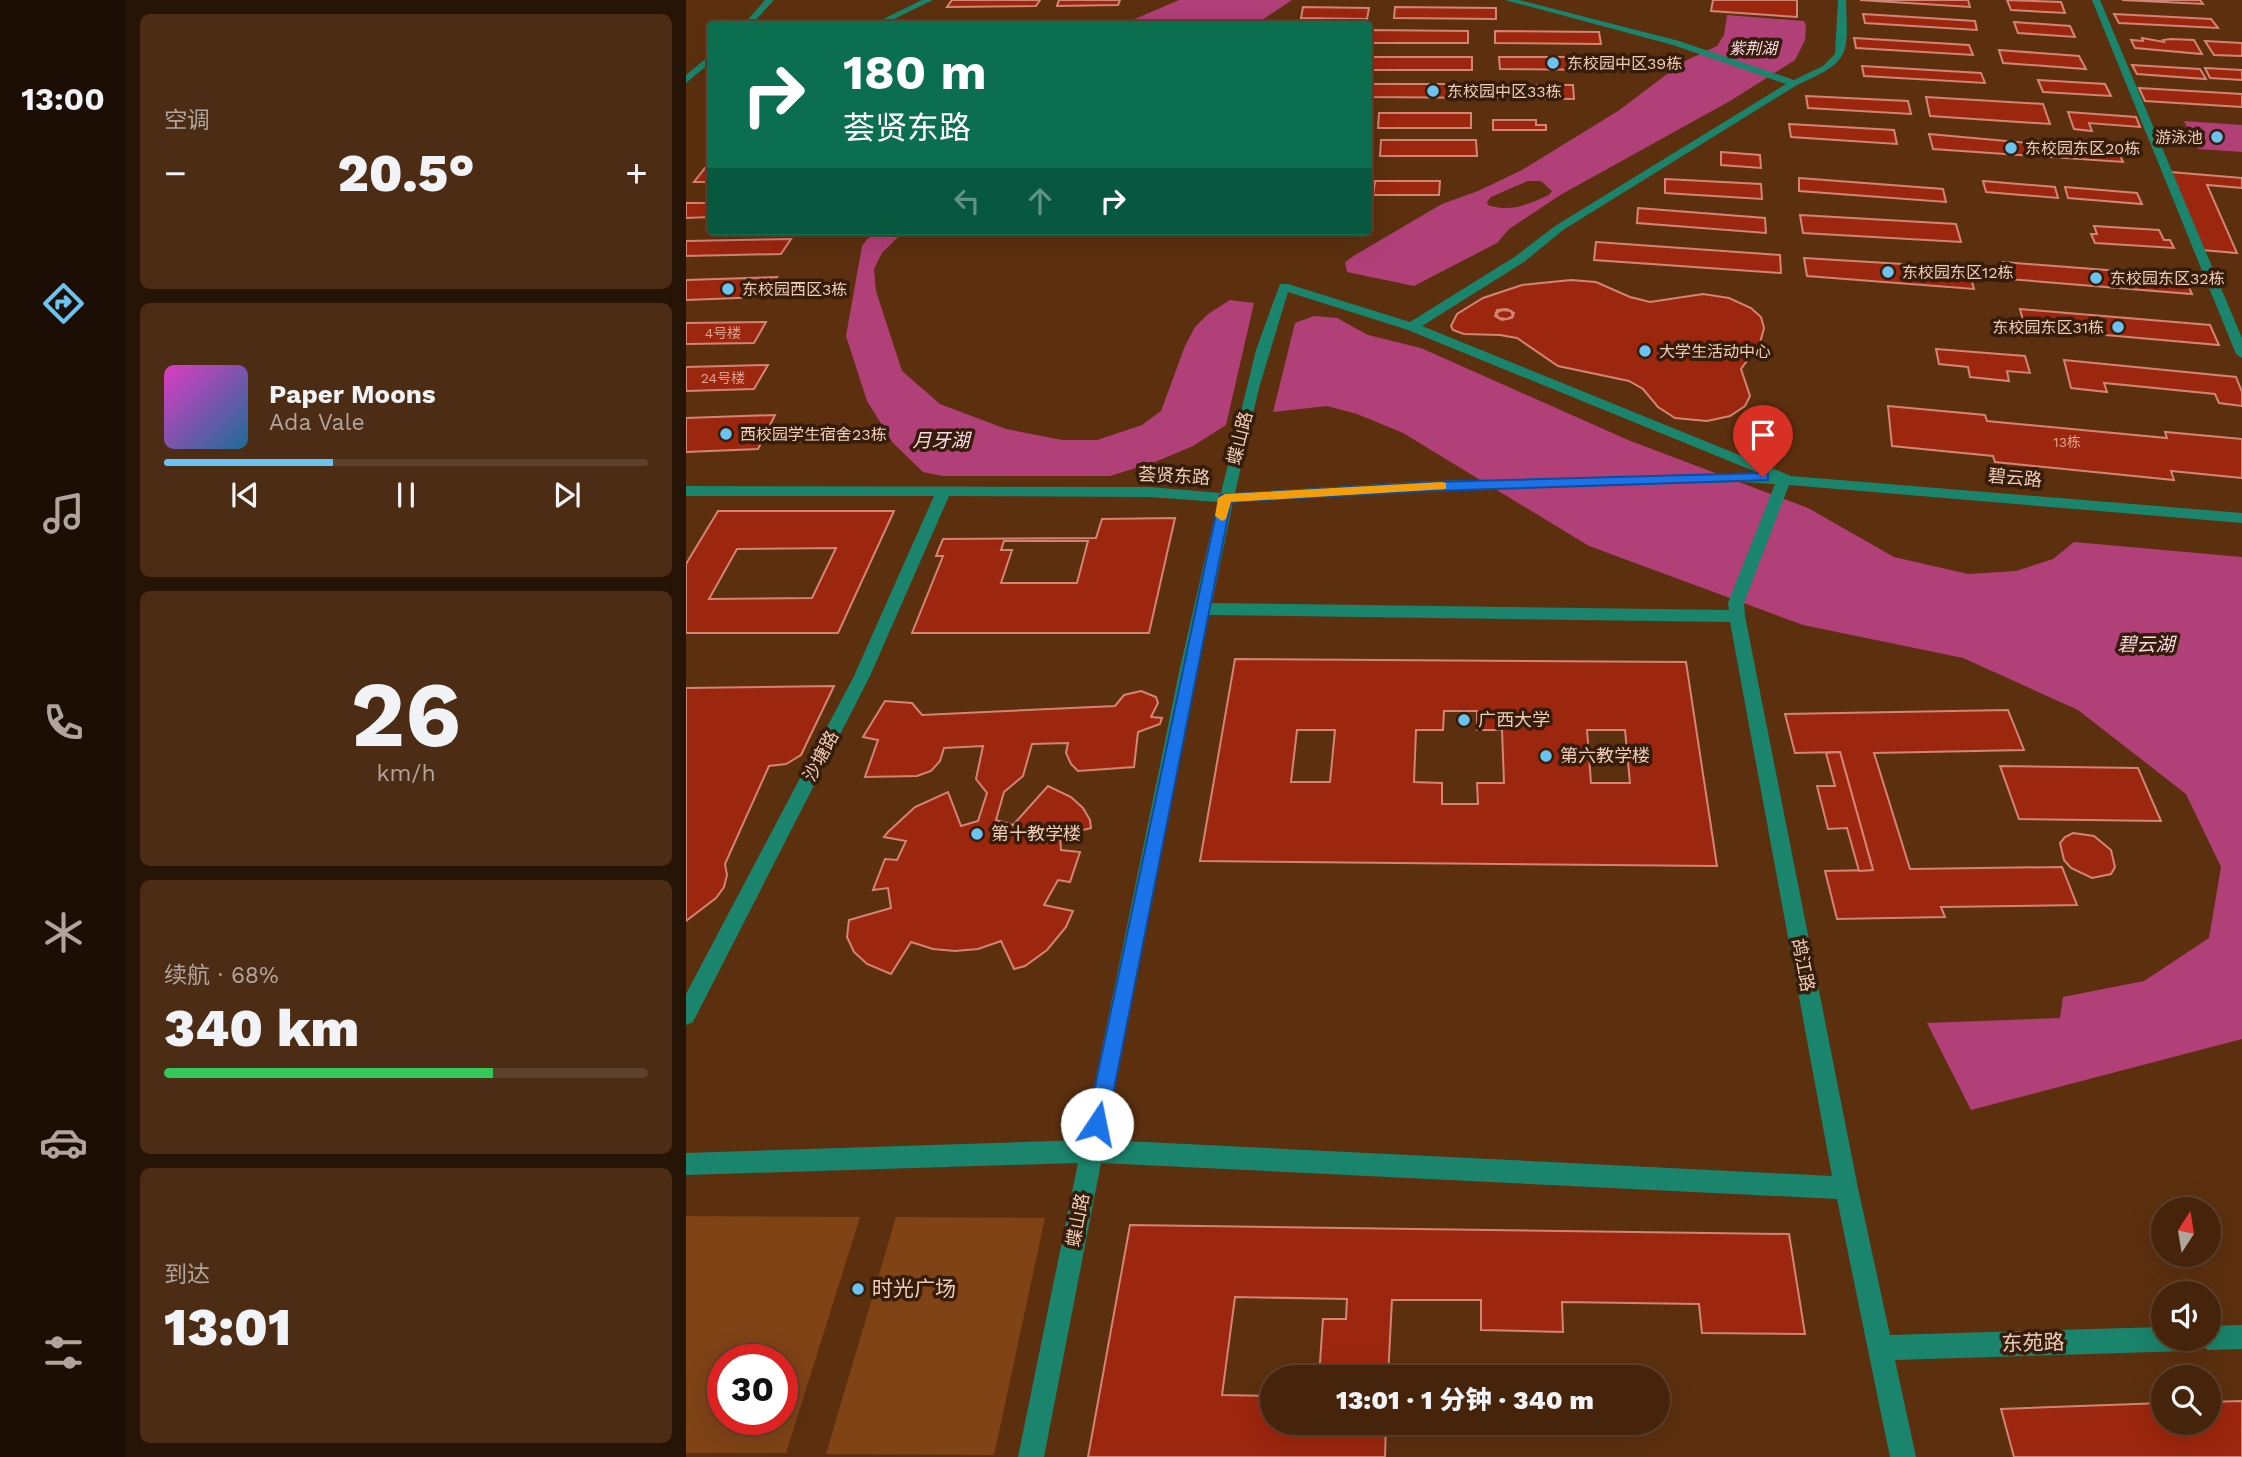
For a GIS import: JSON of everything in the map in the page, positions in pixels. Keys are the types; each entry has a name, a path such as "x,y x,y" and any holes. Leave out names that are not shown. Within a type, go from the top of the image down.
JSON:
{"street":[{"path":"751,21 770,0"},
{"path":"884,21 929,0"},
{"path":"1509,0 1697,49 1794,83"},
{"path":"1412,327 1520,259 1559,228 1794,83 1830,68 1840,58 1842,0"},
{"path":"2096,0 2242,354"},
{"path":"686,80 707,63"},
{"name":"蝶山路","path":"1031,1457 1188,668 1204,609 1225,498 1274,308 1284,287 1412,327"},
{"path":"1204,609 1737,610 1783,486 1412,327"},
{"name":"荟贤东路","path":"686,491 1150,492 1225,498 1431,486 1741,477 1783,486"},
{"name":"碧云路","path":"1783,486 2242,517"},
{"name":"沙塘路","path":"686,1015 862,676 944,491"},
{"name":"鸪江路","path":"1737,610 1846,1188 1903,1457"},
{"path":"686,1164 1092,1151 1846,1188"},
{"path":"2221,1338 2242,1337"},
{"name":"东苑路","path":"1880,1348 2151,1340"}],"shaded area":[{"path":"686,1216 860,1217 798,1415 798,1344 707,1344 707,1435 792,1435 786,1453 686,1453"},
{"path":"896,1217 1045,1218 994,1455 826,1454"}],"water":[{"path":"1179,0 1292,0 1260,21 1130,21"},
{"name":"紫荆湖","path":"1727,15 1804,21 1806,26 1805,40 1795,60 1730,101 1562,194 1509,229 1497,243 1414,286 1347,272 1345,262 1355,255 1442,204 1478,191 1522,170 1618,111 1683,62 1717,46 1724,35","holes":["1528,181 1541,181 1552,191 1549,195 1512,208 1488,205 1491,197"]},
{"name":"游泳池","path":"2184,121 2242,125 2242,152 2198,149"},
{"name":"月牙湖","path":"875,235 902,235 882,253 874,269 876,291 902,371 940,404 1006,429 1062,440 1097,440 1142,425 1161,411 1185,346 1195,327 1208,314 1230,300 1254,303 1226,425 1193,446 1155,462 1110,476 943,476 923,472 893,443 867,401 846,336 862,246 868,238"},
{"name":"碧云湖","path":"1314,316 1337,318 1368,335 1421,348 1628,440 1808,508 1894,557 1968,574 2016,571 2053,559 2074,542 2242,557 2242,1039 1971,1110 1927,1023 2060,1018 2063,997 2144,981 2209,938 2221,867 2186,794 2078,710 1963,658 1803,625 1589,546 1403,433 1357,414 1327,406 1273,412 1295,323"}],"building":[{"path":"952,0 1040,0 1036,6 947,7"},
{"path":"1059,0 1120,0 1118,5 1057,6"},
{"path":"1713,0 1797,0 1797,17 1711,11"},
{"path":"1860,0 1968,0 1970,7"},
{"path":"2007,0 2061,2 2065,13 2011,10"},
{"path":"2122,0 2200,0 2203,4"},
{"path":"1303,7 1369,8 1367,19 1301,18"},
{"path":"1395,7 1496,8 1496,19 1394,18"},
{"path":"1863,14 1975,21 1977,30 1865,23"},
{"path":"2114,14 2211,19 2218,28 2119,23"},
{"path":"1073,20 1072,21 1010,21"},
{"path":"2014,22 2070,26 2075,37 2018,33"},
{"path":"1372,30 1468,31 1468,43 1372,43"},
{"path":"1495,31 1599,32 1601,44 1495,43"},
{"path":"1854,38 1969,45 1973,55 1856,48"},
{"path":"2142,38 2164,42 2163,40 2171,39 2194,40 2202,54 2135,48 2131,40 2143,41"},
{"path":"2205,41 2242,43 2242,56 2214,55"},
{"path":"1999,50 2079,56 2086,69 2003,63"},
{"path":"1372,57 1472,57 1472,70 1372,70"},
{"name":"东校园中区39栋","path":"1499,57 1606,57 1608,70 1500,69"},
{"path":"2132,65 2200,69 2206,79 2137,74"},
{"path":"1862,66 1981,73 1985,83 1864,76"},
{"path":"2205,68 2242,70 2242,80 2210,78"},
{"path":"2038,80 2105,84 2111,96 2043,92"},
{"name":"东校园中区33栋","path":"1372,84 1496,84 1497,98 1372,97"},
{"path":"1522,85 1573,85 1574,99 1522,98"},
{"path":"2139,88 2242,94 2242,107 2145,101"},
{"path":"1806,96 1908,101 1911,114 1808,108"},
{"path":"1926,97 2043,104 2050,124 1930,116"},
{"path":"2068,112 2136,117 2140,127 2089,123 2092,131 2074,129"},
{"path":"1379,113 1471,113 1471,128 1378,128"},
{"path":"1493,120 1536,120 1536,125 1546,125 1546,130 1493,130"},
{"path":"1789,124 1894,130 1897,144 1791,137"},
{"name":"东校园东区20栋","path":"1929,134 2039,144 2038,140 2070,142 2071,146 2117,149 2123,162 1933,149"},
{"path":"1381,140 1476,140 1477,156 1380,156"},
{"path":"1721,152 1760,155 1761,168 1721,165"},
{"path":"705,168 707,182 694,182"},
{"path":"2170,172 2242,178 2242,188 2207,185 2237,253 2202,250"},
{"path":"1799,178 1943,189 1946,202 1799,191"},
{"path":"1665,179 1761,184 1762,199 1665,193"},
{"path":"1375,181 1440,181 1439,195 1373,195"},
{"path":"1983,181 2055,187 2058,198 1986,192"},
{"path":"2065,187 2137,193 2142,204 2068,198"},
{"path":"686,203 707,203 707,217 686,218"},
{"path":"1638,208 1765,218 1766,233 1637,223"},
{"path":"1800,215 1956,224 1961,242 1803,233"},
{"path":"2094,226 2159,230 2164,240 2170,240 2174,248 2095,243 2091,234 2097,234"},
{"path":"791,239 781,254 686,256 686,241"},
{"path":"1596,242 1780,255 1781,273 1594,260"},
{"name":"东校园东区12栋","path":"1804,258 1968,268 1974,289 1807,276"},
{"name":"东校园东区32栋","path":"2003,262 2184,276 2192,294 2008,279"},
{"name":"东校园西区3栋","path":"777,277 765,297 686,300 686,280"},
{"name":"大学生活动中心","path":"1571,280 1596,282 1630,297 1650,302 1703,294 1729,298 1751,308 1761,317 1764,328 1760,343 1741,369 1750,396 1745,406 1730,416 1707,421 1675,418 1658,407 1643,389 1629,381 1558,366 1517,338 1464,334 1453,330 1451,326 1457,314 1483,298 1522,285","holes":["1507,309 1514,313 1512,318 1502,320 1495,316 1497,310"]},
{"name":"东校园东区31栋","path":"2020,309 2210,325 2219,345 2025,328"},
{"path":"1502,310 1511,311 1513,316 1507,319 1499,318 1496,313"},
{"path":"766,322 754,343 686,344 686,323"},
{"path":"1936,349 2025,356 2030,373 2007,371 2009,381 1970,377 1968,367 1939,364"},
{"path":"2064,360 2236,377 2242,392 2242,406 2219,403 2215,394 2104,383 2107,392 2071,388"},
{"path":"768,365 754,389 686,391 686,367"},
{"path":"1888,406 1985,415 1987,421 2167,438 2165,432 2242,439 2242,478 2171,471 2174,480 1995,462 1993,456 1892,446"},
{"name":"西校园学生宿舍23栋","path":"775,415 758,449 686,452 686,418"},
{"path":"718,511 894,511 838,633 686,633 686,564","holes":["836,548 812,598 709,599 737,549"]},
{"path":"1175,518 1149,633 912,633 943,556 936,556 943,539 1096,538 1102,519","holes":["1004,541 1088,541 1077,583 1001,583 1012,550 1001,550"]},
{"name":"第六教学楼","path":"1235,659 1686,662 1717,866 1200,861","holes":["1444,711 1477,711 1477,730 1502,730 1504,783 1477,783 1478,804 1442,804 1442,783 1414,782 1416,730 1443,730","1297,730 1335,730 1330,782 1291,782","1587,730 1625,730 1630,783 1591,783"]},
{"path":"834,686 801,755 786,764 769,766 725,864 727,875 724,887 716,898 686,921 686,688"},
{"name":"第十教学楼","path":"1141,691 1156,697 1158,703 1151,717 1162,718 1160,724 1138,732 1134,767 1078,771 1066,753 1068,743 1032,744 1023,776 1004,792 996,820 1013,825 1048,786 1071,797 1083,808 1090,820 1091,828 1060,836 1061,850 1080,852 1070,882 1058,880 1044,905 1073,911 1066,927 1047,950 1025,966 1014,969 1001,941 978,949 955,951 933,949 911,942 891,974 867,964 854,952 847,937 849,920 891,908 888,888 873,890 885,859 897,860 906,841 884,837 888,832 915,807 948,792 961,826 978,821 987,793 976,779 983,746 944,748 940,761 931,771 917,776 865,777 878,740 863,737 885,701 912,703 922,715 1115,706 1124,695"},
{"path":"2008,710 2024,750 1874,753 1910,869 2062,867 2077,905 1941,907 1945,917 1837,919 1825,871 1873,870 1840,752 1795,753 1785,714"},
{"path":"1840,752 1873,870 1859,871 1847,828 1828,829 1817,786 1835,786 1826,753"},
{"path":"2000,766 2138,768 2161,821 2019,819"},
{"path":"2073,833 2094,836 2111,850 2115,867 2111,874 2092,878 2071,868 2064,860 2060,843"},
{"path":"1130,1225 1789,1234 1805,1334 1702,1333 1699,1304 1562,1302 1563,1332 1481,1330 1481,1300 1392,1300 1389,1365 1320,1365 1323,1319 1346,1319 1347,1299 1235,1297 1222,1395 1260,1396 1260,1435 1386,1435 1385,1457 1088,1457"},
{"path":"2242,1401 2242,1457 2014,1457 2001,1409 2151,1403 2151,1435 2221,1435 2221,1402"}],"slow traffic":[{"path":"1222,516 1225,498 1442,486"}],"place":[{"name":"东校园中区39栋","path":"1553,63"},
{"name":"东校园中区33栋","path":"1433,91"},
{"name":"游泳池","path":"2217,137"},
{"name":"东校园东区20栋","path":"2011,148"},
{"name":"东校园东区12栋","path":"1888,272"},
{"name":"东校园东区32栋","path":"2096,278"},
{"name":"东校园西区3栋","path":"728,289"},
{"name":"东校园东区31栋","path":"2118,327"},
{"name":"大学生活动中心","path":"1645,351"},
{"name":"西校园学生宿舍23栋","path":"726,434"},
{"name":"广西大学","path":"1464,720"},
{"name":"第六教学楼","path":"1546,756"},
{"name":"第十教学楼","path":"977,834"},
{"name":"时光广场","path":"858,1289"}],"route":[{"path":"1097,1124 1188,668 1204,609 1225,498 1431,486 1763,477"}]}
